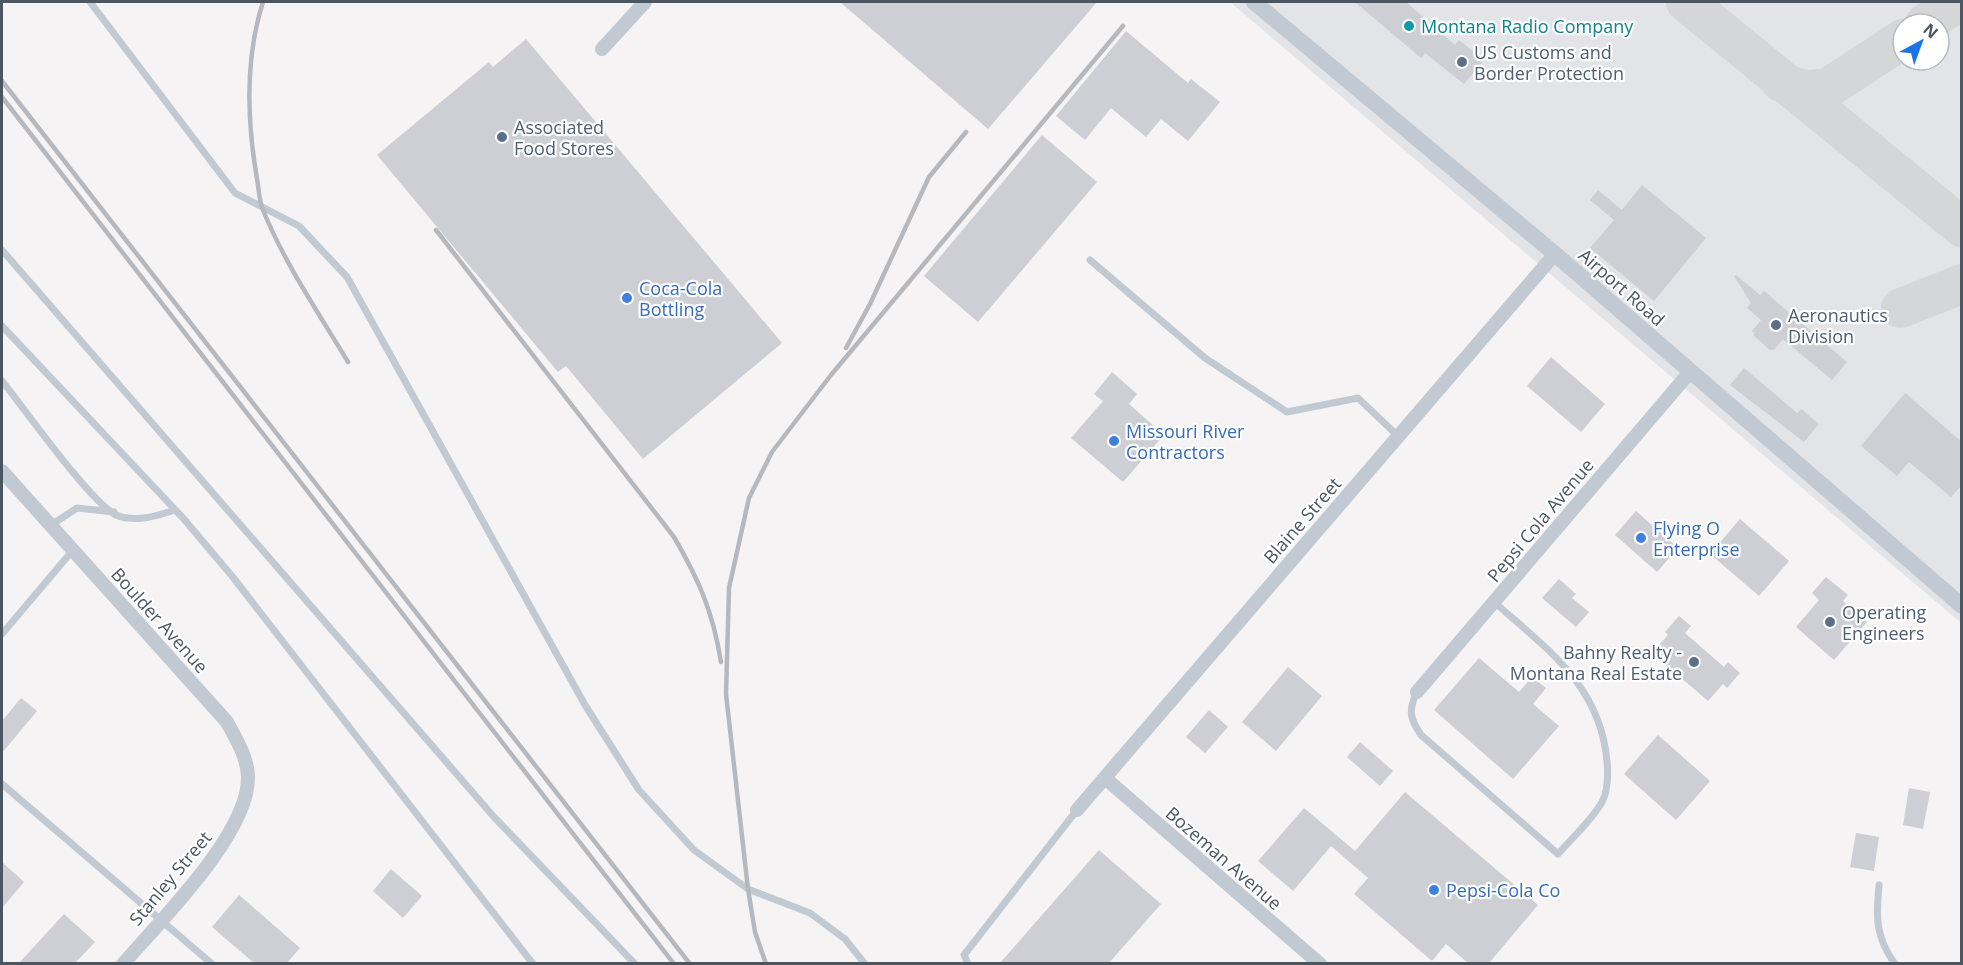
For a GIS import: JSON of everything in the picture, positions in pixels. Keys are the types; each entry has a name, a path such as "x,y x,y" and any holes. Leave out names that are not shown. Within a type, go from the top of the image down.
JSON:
{"street":[{"path":"602,49 645,2"},
{"name":"Airport Road","path":"1254,2 1554,254 1962,606"},
{"name":"Blaine Street","path":"1077,810 1554,254"},
{"name":"Pepsi Cola Avenue","path":"1417,692 1690,372"},
{"name":"Boulder Avenue","path":"2,471 227,722 245,757 247,768 248,778 240,812"},
{"name":"Bozeman Avenue","path":"1105,778 1320,963"},
{"name":"Stanley Street","path":"123,963 224,844 240,812"}],"lane":[{"path":"90,2 235,194 298,226 347,277 585,705 639,790 694,850 748,889 810,913 845,939 865,963"},
{"path":"2,250 487,808 635,963"},
{"path":"1090,260 1205,358 1287,412 1358,398 1398,436"},
{"path":"2,326 175,510 232,576 533,963"},
{"path":"2,381 89,491 114,512"},
{"path":"51,525 77,508 114,512 145,519 175,510"},
{"path":"2,634 73,550"},
{"path":"1417,692 1410,705 1411,721 1421,735 1558,854 1603,801 1608,773 1605,737 1593,705 1562,662 1494,602"},
{"path":"2,784 212,963"},
{"path":"968,963 964,955 1077,810"},
{"path":"1879,885 1876,919 1884,948 1894,963"}],"shaded area":[{"path":"1230,2 1961,2 1961,623"}],"building":[{"path":"840,2 1097,2 988,129"},
{"name":"Montana Radio Company","path":"1355,2 1406,2 1455,45 1459,40 1484,60 1464,84 1425,53 1421,58"},
{"path":"1126,31 1188,83 1191,79 1220,102 1188,141 1161,119 1146,137 1111,108 1085,140 1056,116"},
{"path":"526,39 782,343 643,459 566,366 558,372 377,155 489,62 493,67"},
{"path":"1042,135 1097,182 978,322 924,276"},
{"path":"1642,185 1706,238 1654,301 1590,248 1614,220 1590,200 1598,190 1622,210"},
{"path":"1736,275 1760,295 1764,291 1847,362 1832,380 1783,339 1774,350 1770,350 1753,335 1755,333 1752,331 1761,320 1747,308 1751,303 1734,276"},
{"path":"1551,357 1605,404 1581,432 1527,386"},
{"path":"1744,368 1797,413 1801,409 1819,424 1804,442 1730,385"},
{"path":"1112,372 1137,394 1129,404 1164,435 1123,482 1071,438 1103,401 1094,394"},
{"path":"1905,393 1962,442 1962,485 1951,497 1909,462 1897,476 1861,446"},
{"path":"1636,511 1678,548 1657,572 1615,535"},
{"path":"1740,519 1789,561 1759,596 1710,554"},
{"path":"1826,577 1848,595 1843,601 1867,622 1834,660 1796,627 1819,600 1812,593"},
{"path":"1559,579 1576,594 1572,598 1589,612 1576,627 1542,598"},
{"path":"1679,616 1691,626 1685,633 1724,667 1728,662 1740,673 1727,688 1723,684 1708,701 1652,653 1668,635 1665,632"},
{"path":"1479,658 1519,692 1532,677 1546,688 1533,704 1559,726 1513,779 1434,710"},
{"path":"1288,667 1322,696 1276,751 1242,722"},
{"path":"21,698 37,711 2,753 2,721"},
{"path":"1209,710 1228,727 1205,753 1186,737"},
{"path":"1658,735 1710,781 1676,820 1624,774"},
{"path":"1360,742 1393,771 1380,786 1347,757"},
{"path":"1909,788 1930,792 1923,829 1903,825"},
{"path":"1405,792 1538,905 1489,963 1468,963 1446,944 1432,961 1354,894 1368,878 1331,846 1293,891 1258,861 1304,808 1355,851"},
{"path":"1856,833 1879,837 1874,871 1850,867"},
{"path":"1099,850 1161,904 1109,963 1000,963"},
{"path":"2,862 24,882 2,908"},
{"path":"391,869 422,896 403,918 373,891"},
{"path":"239,895 300,948 287,963 254,963 212,927"},
{"path":"64,914 95,942 75,963 19,963"}],"taxiway":[{"path":"1686,2 1962,227"},
{"path":"1943,12 1958,2"},
{"path":"1781,82 1806,90 1831,86 1891,47"},
{"path":"1901,308 1962,284"}],"railway":[{"path":"263,2 253,45 250,90 251,135 261,203 292,269 348,362"},
{"path":"766,964 755,932 748,889 726,694 729,588 749,498 772,452 831,375 1123,26"},
{"path":"2,81 690,964"},
{"path":"2,97 674,964"},
{"path":"846,348 870,304 929,177 966,132"},
{"path":"436,230 674,537 704,597 714,627 721,662"}],"place":[{"name":"Montana Radio Company","path":"1409,26"},
{"name":"US Customs and Border Protection","path":"1462,62"},
{"name":"Associated Food Stores","path":"502,137"},
{"name":"Coca-Cola Bottling","path":"627,298"},
{"name":"Aeronautics Division","path":"1776,325"},
{"name":"Missouri River Contractors","path":"1114,441"},
{"name":"Flying O Enterprise","path":"1641,538"},
{"name":"Operating Engineers","path":"1830,622"},
{"name":"Bahny Realty - Montana Real Estate","path":"1694,662"},
{"name":"Pepsi-Cola Co","path":"1434,890"}]}
